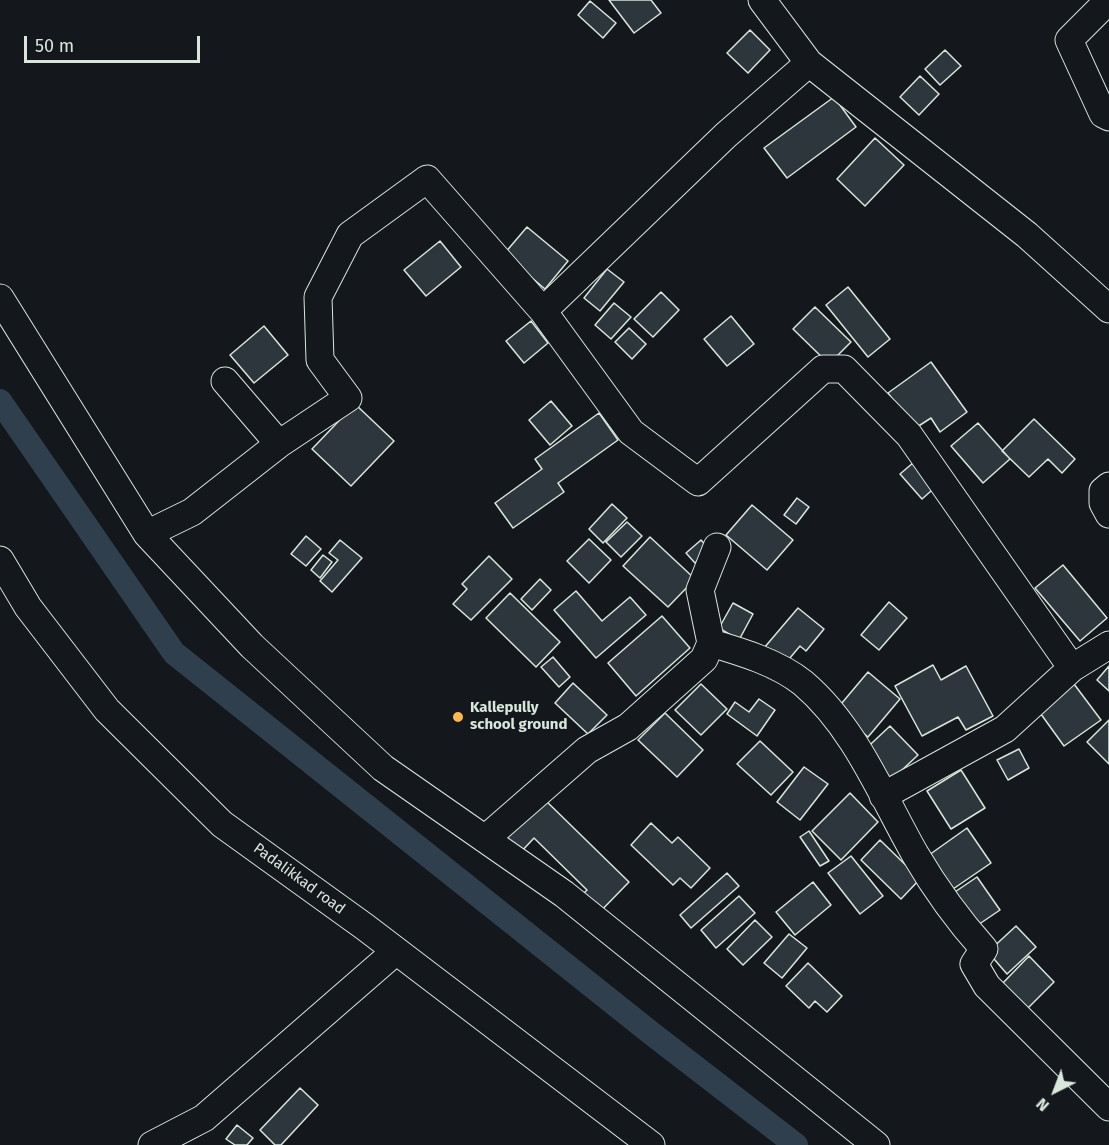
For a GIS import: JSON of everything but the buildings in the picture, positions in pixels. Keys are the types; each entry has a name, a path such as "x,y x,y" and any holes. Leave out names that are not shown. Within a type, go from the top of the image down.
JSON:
{"street":[{"path":"762,0 809,63 1028,235 1109,309"},
{"path":"1109,0 1069,40 1103,114 1109,117"},
{"path":"543,311 726,135 809,63"},
{"path":"147,534 192,512 279,444 348,398 320,360 318,297 350,235 427,179 543,311 631,432 698,482 824,369 844,369 909,435 1072,668"},
{"path":"0,298 147,534 252,646 383,768 564,894 876,1145"},
{"path":"225,381 279,444"},
{"path":"1109,486 1103,491 1103,503 1109,514"},
{"path":"485,839 587,750 628,727 704,659 711,644 700,590 717,547"},
{"name":"Padalikkad road","path":"0,560 28,607 107,710 222,824 396,951 651,1145"},
{"path":"711,644 754,658 801,682 828,707 864,760 954,915 984,949 974,964 987,986 1109,1107"},
{"path":"884,796 1005,729 1072,668 1109,645"},
{"path":"152,1145 204,1118 396,951"}],"waterway":[{"path":"0,401 174,653 651,1033 796,1145"}],"place":[{"name":"Kallepully school ground","path":"458,717"}]}
